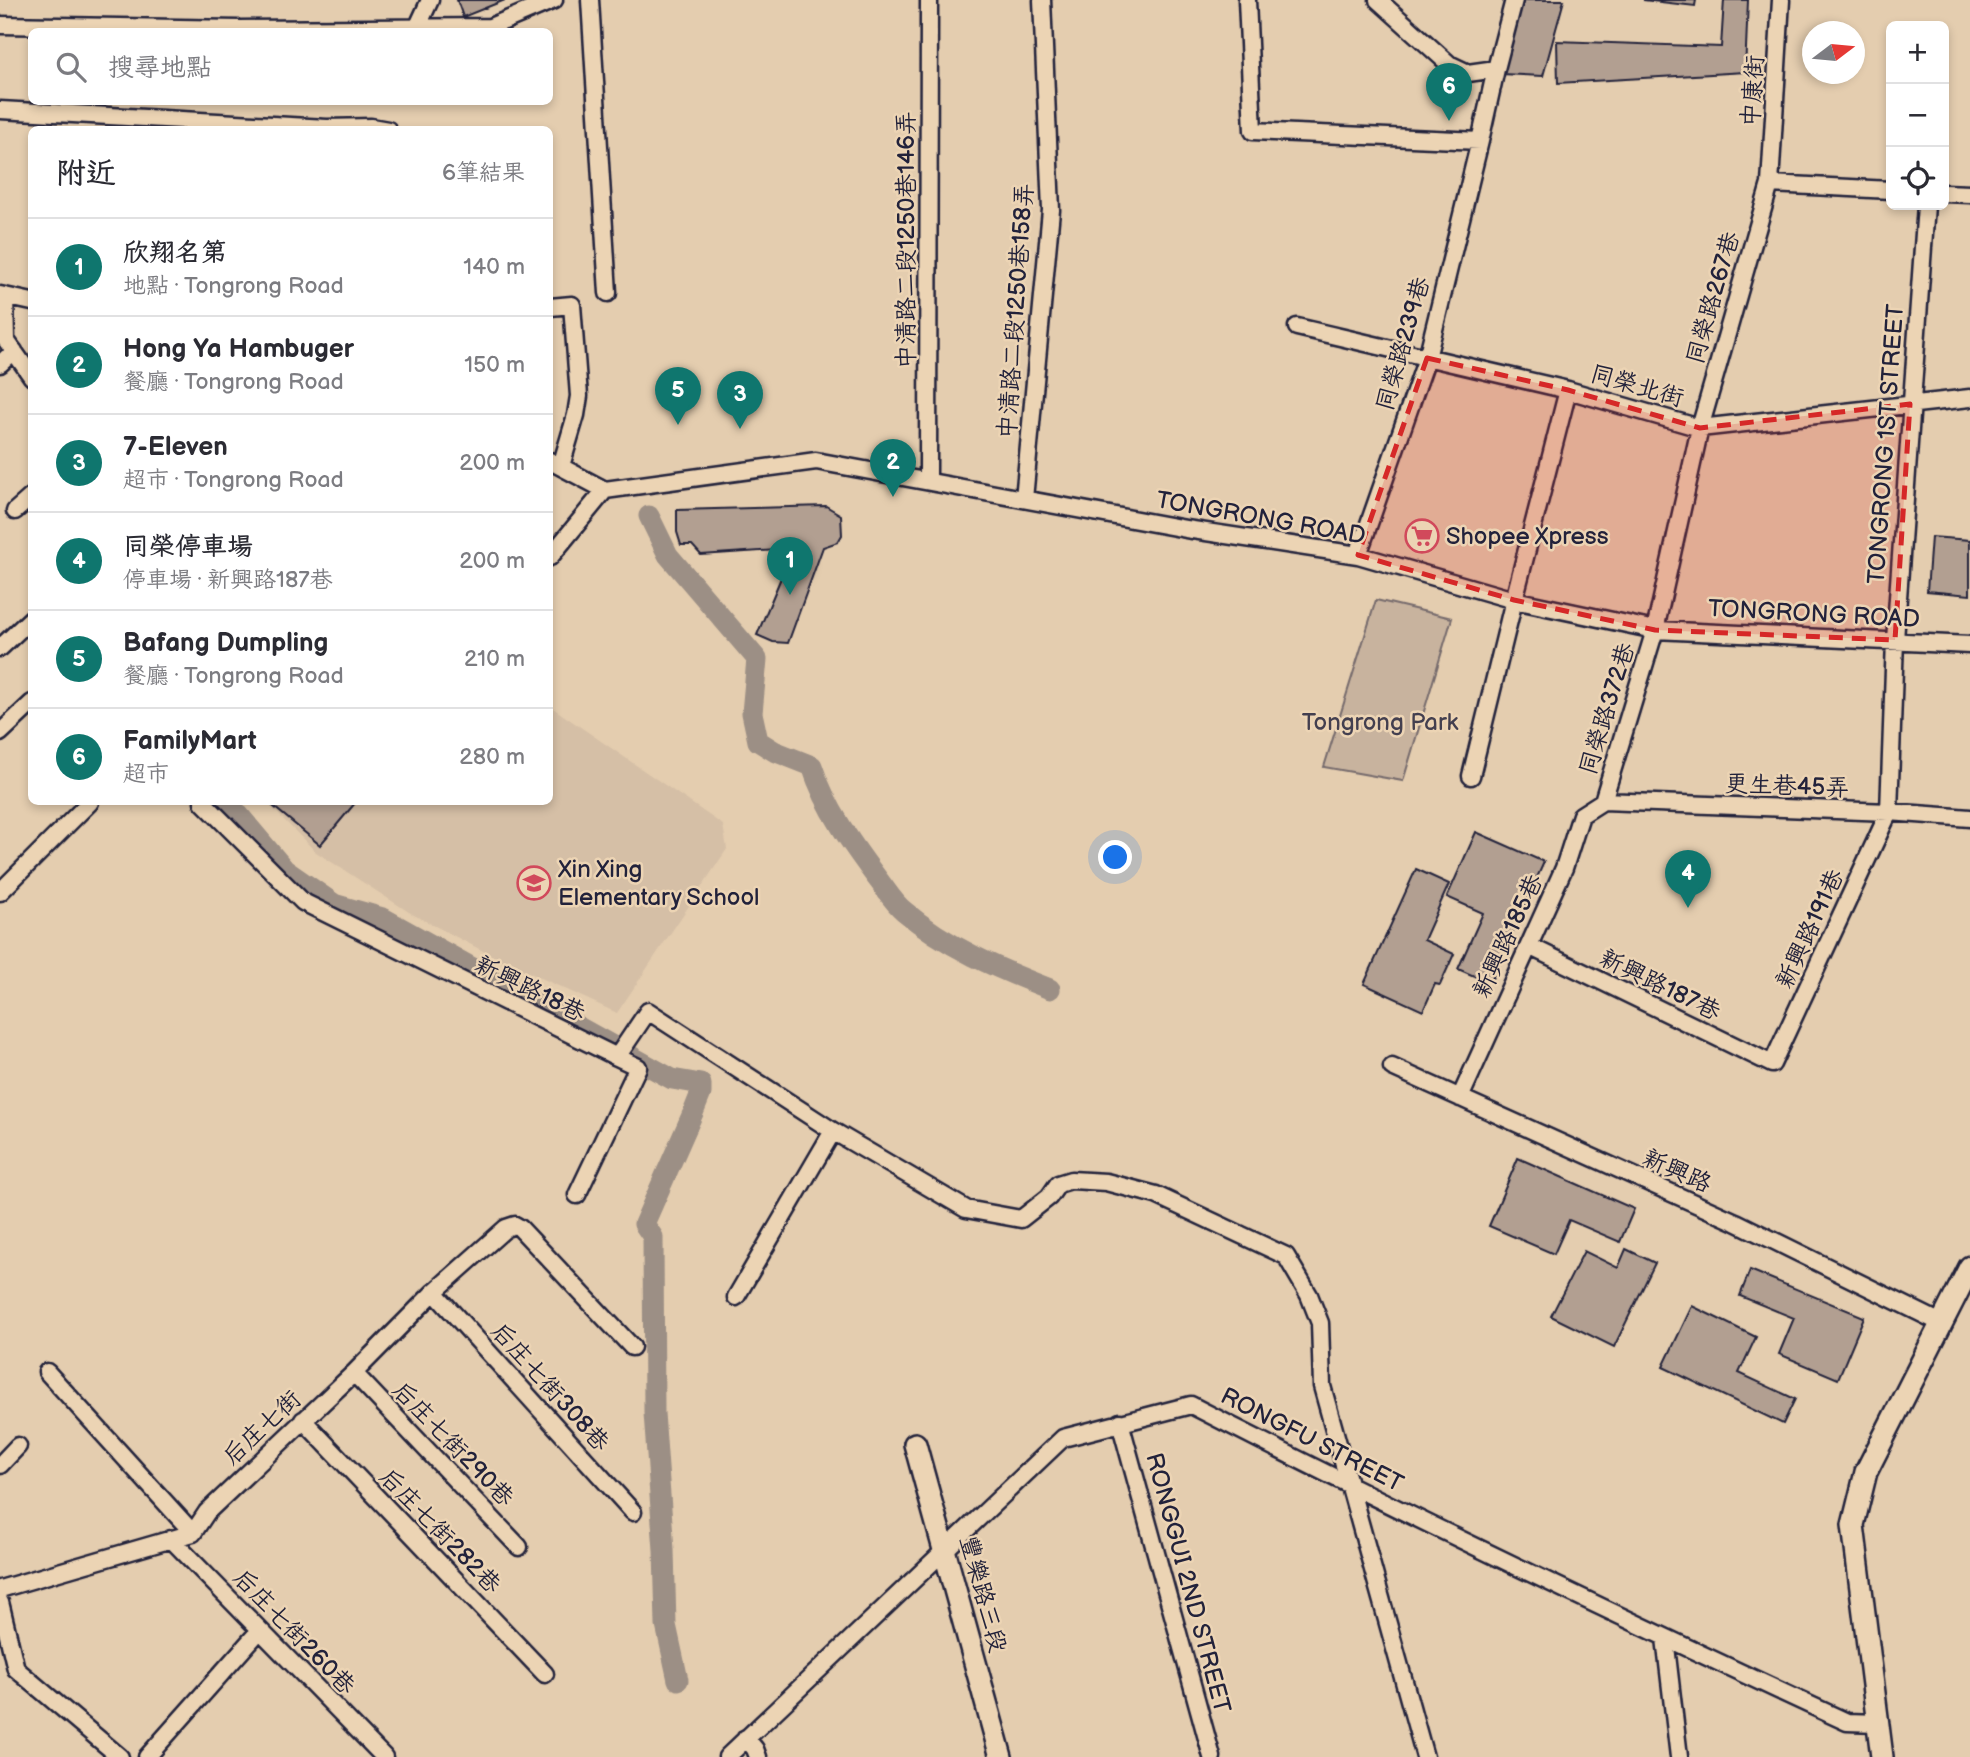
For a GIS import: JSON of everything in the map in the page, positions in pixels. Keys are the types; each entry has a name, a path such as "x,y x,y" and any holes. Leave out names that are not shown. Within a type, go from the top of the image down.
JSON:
{"street":[{"path":"430,0 417,28 490,27 554,0"},
{"path":"590,0 608,293"},
{"name":"中清路二段1250巷146弄","path":"928,481 929,0"},
{"name":"中清路二段1250巷158弄","path":"1024,499 1051,210 1042,0"},
{"path":"1247,0 1253,131 1480,141"},
{"path":"1378,0 1449,64 1468,73 1496,69"},
{"name":"同榮路239巷","path":"1357,555 1427,358 1514,0"},
{"name":"中康街","path":"1770,184 1782,0"},
{"path":"0,25 179,28"},
{"path":"0,110 79,122 235,126"},
{"path":"1770,184 1886,190"},
{"name":"同榮路267巷","path":"1655,630 1700,428 1770,184"},
{"path":"1949,193 1970,194"},
{"name":"TONGRONG 1ST STREET","path":"1889,812 1895,640 1926,210"},
{"path":"28,301 2,296 6,340 28,371"},
{"path":"553,307 572,305 579,396 576,415 555,463 605,490 553,553"},
{"name":"同榮北街","path":"1297,327 1569,390 1700,428 1970,398"},
{"path":"0,363 14,351"},
{"path":"1471,776 1569,390"},
{"name":"TONGRONG ROAD","path":"605,490 816,461 1186,529 1357,555 1514,600 1655,630 1970,645"},
{"path":"15,510 28,499"},
{"path":"0,648 28,622"},
{"name":"同榮路372巷","path":"1603,801 1655,630"},
{"path":"0,733 28,707"},
{"name":"更生巷45弄","path":"1603,801 1889,812 1970,818"},
{"name":"新興路185巷","path":"1460,1098 1564,868 1581,815 1603,801"},
{"path":"0,892 87,805"},
{"name":"新興路18巷","path":"206,805 303,902 617,1057"},
{"name":"新興路191巷","path":"1772,1064 1889,812"},
{"name":"新興路187巷","path":"1529,946 1772,1064"},
{"path":"577,1195 638,1067 617,1057 648,1011 833,1131 966,1209 1020,1219 1049,1197 1058,1184 1070,1180 1106,1182 1156,1195 1286,1256 1310,1295 1320,1323 1322,1385 1424,1757"},
{"name":"新興路","path":"1392,1067 1736,1222 1941,1323"},
{"path":"736,1297 833,1131"},
{"name":"后庄七街","path":"193,1533 207,1512 354,1373 434,1292 506,1228 514,1225 632,1347"},
{"path":"1882,1757 1853,1525 1866,1472 1970,1267"},
{"name":"后庄七街308巷","path":"434,1292 633,1512"},
{"path":"0,1589 193,1533 47,1372"},
{"name":"后庄七街290巷","path":"354,1373 519,1547"},
{"name":"RONGFU STREET","path":"727,1757 1063,1437 1191,1405 1351,1487 1665,1638 1847,1721 1877,1723"},
{"name":"后庄七街282巷","path":"303,1420 545,1674"},
{"name":"RONGGUI 2ND STREET","path":"1120,1422 1212,1757"},
{"name":"豐樂路三段","path":"915,1444 1001,1757"},
{"path":"0,1465 19,1446"},
{"name":"后庄七街260巷","path":"171,1539 384,1757"},
{"path":"0,1602 16,1669 120,1757"},
{"path":"147,1757 260,1630"},
{"path":"1665,1638 1679,1757"},
{"path":"746,1738 758,1757"}],"highlighted area":[{"path":"1427,358 1568,390 1700,428 1910,404 1895,640 1655,630 1514,600 1358,555"}],"shaded area":[{"name":"Xin Xing Elementary School","path":"553,708 723,825 727,849 617,1013 487,953 412,914 316,852 269,805 553,805"}],"green space":[{"name":"Tongrong Park","path":"1376,600 1452,618 1403,781 1324,767"}],"building":[{"path":"457,0 505,0 463,17"},
{"path":"1519,0 1564,0 1543,76 1501,74"},
{"path":"1643,0 1696,0 1695,6"},
{"path":"1724,0 1748,0 1745,72 1558,83 1557,41 1721,47"},
{"path":"826,506 841,515 842,535 838,542 823,547 788,643 773,642 757,635 793,549 701,555 692,545 681,545 677,532 677,510"},
{"path":"1931,537 1970,540 1970,595 1927,591"},
{"path":"272,805 353,805 320,845"},
{"path":"1476,832 1544,862 1490,983 1458,969 1483,913 1447,897"},
{"path":"1416,869 1449,884 1424,940 1454,954 1440,985 1435,984 1423,1011 1364,984"},
{"path":"1518,1158 1634,1209 1620,1242 1569,1220 1554,1254 1489,1226"},
{"path":"1626,1249 1655,1263 1614,1347 1551,1316 1584,1251 1618,1268"},
{"path":"1750,1270 1864,1317 1838,1379 1779,1354 1794,1318 1740,1296"},
{"path":"1692,1306 1756,1337 1739,1373 1795,1399 1783,1424 1663,1367"}],"waterway":[{"path":"649,516 668,555 757,659 752,713 758,741 774,751 812,766 841,827 904,911 955,946 1050,989"},
{"path":"231,805 285,870 334,904 383,918 672,1079 701,1084 701,1093 693,1113 644,1224 653,1237 654,1413 664,1550 666,1625 678,1680"}],"place":[{"name":"FamilyMart","path":"1449,121"},
{"name":"Bafang Dumpling","path":"678,425"},
{"name":"7-Eleven","path":"740,429"},
{"name":"Hong Ya Hambuger","path":"893,497"},
{"name":"Shopee Xpress","path":"1422,536"},
{"name":"欣翔名第","path":"790,595"},
{"name":"Xin Xing Elementary School","path":"534,883"},
{"name":"同榮停車場","path":"1688,908"}]}
